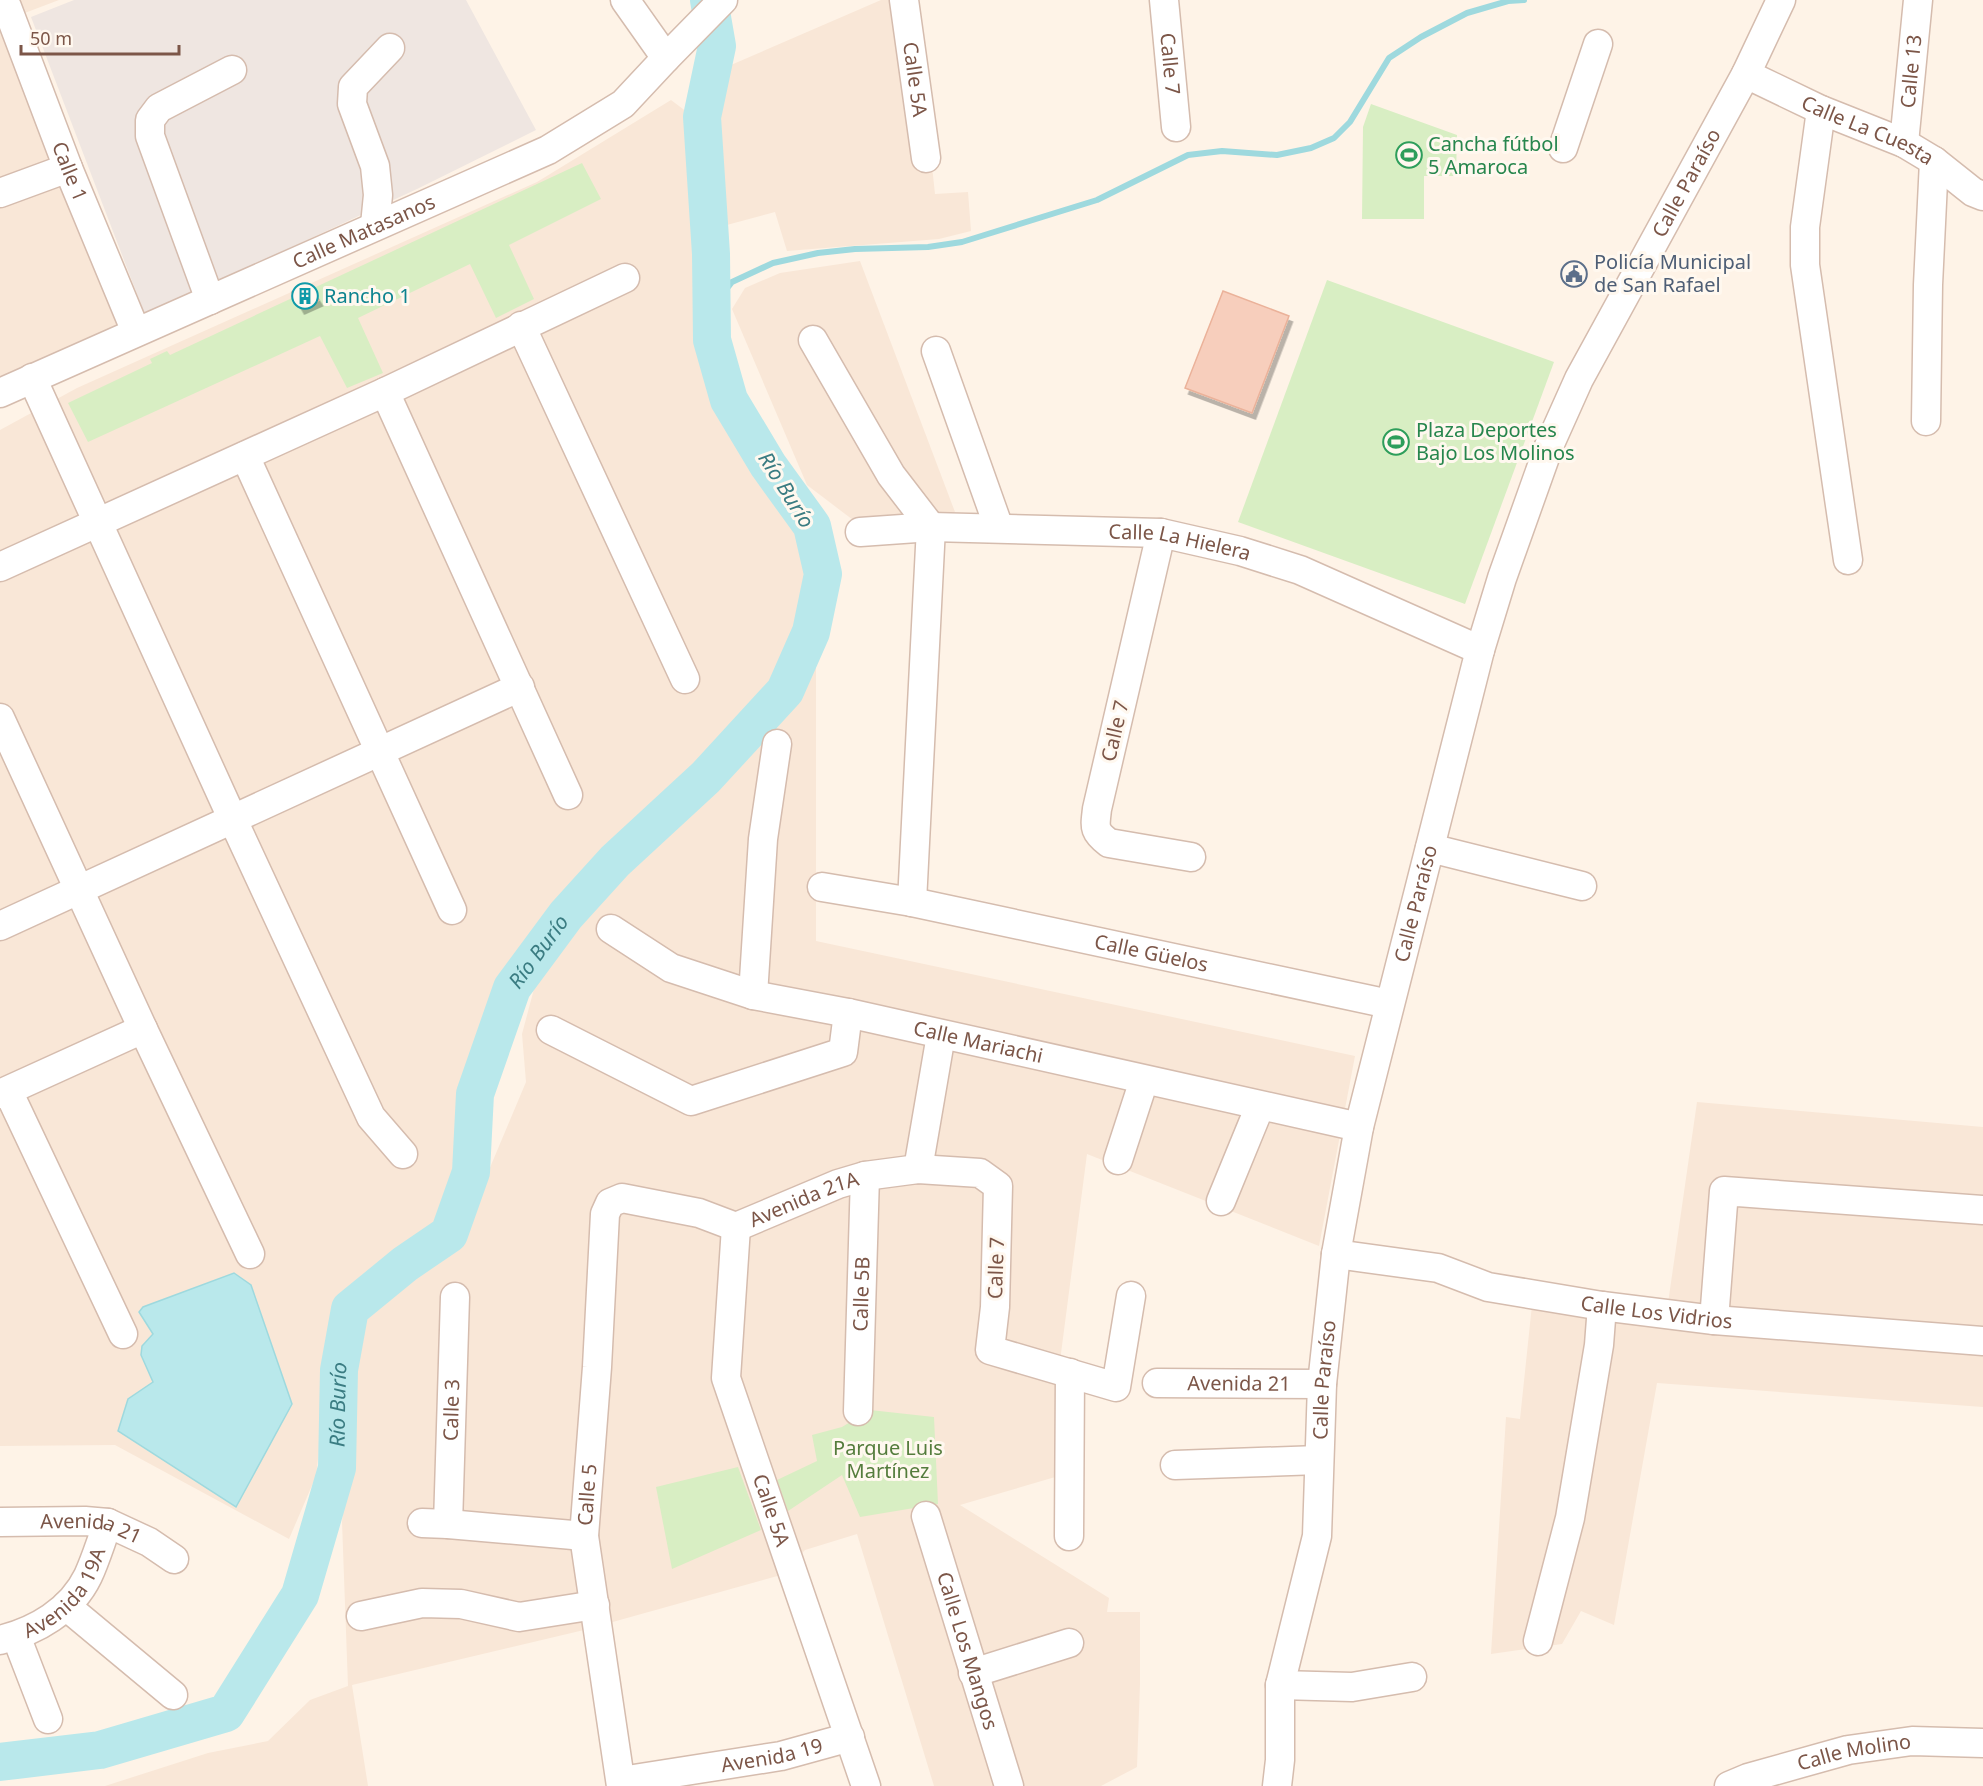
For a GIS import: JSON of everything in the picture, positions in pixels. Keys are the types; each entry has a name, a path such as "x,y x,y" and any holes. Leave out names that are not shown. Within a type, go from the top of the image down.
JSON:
{"street":[{"path":"625,0 666,57"},
{"name":"Calle 5A","path":"904,0 926,158"},
{"name":"Calle 7","path":"1164,0 1176,127"},
{"name":"Calle Paraíso","path":"1277,1786 1280,1760 1280,1684 1317,1536 1322,1384 1336,1254 1359,1127 1480,650 1502,578 1549,446 1579,379 1746,74 1781,0"},
{"name":"Calle 13","path":"1904,143 1918,0"},
{"name":"Calle Matasanos","path":"0,393 548,150 623,104 722,1"},
{"name":"Calle 1","path":"10,5 68,168 136,332"},
{"path":"1563,148 1598,44"},
{"path":"375,225 378,195 375,166 352,104 353,87 390,48"},
{"path":"210,300 150,136 150,120 159,108 232,70"},
{"name":"Calle La Cuesta","path":"1746,74 1821,110 1904,143 1934,161 1973,192 1983,196"},
{"path":"1821,110 1805,227 1805,265 1848,560"},
{"path":"1926,421 1928,285 1934,161"},
{"path":"0,193 68,168"},
{"path":"0,567 385,392 625,278"},
{"path":"520,326 685,680"},
{"path":"813,340 891,475 931,526 912,902"},
{"path":"936,351 999,528"},
{"path":"32,378 232,820 371,1117 403,1154"},
{"path":"385,392 568,795"},
{"path":"245,456 452,910"},
{"name":"Calle La Hielera","path":"860,532 931,526 1161,533 1240,551 1300,570 1480,650"},
{"name":"Calle 7","path":"1161,533 1095,826 1099,836 1109,843 1191,857"},
{"path":"0,926 520,687"},
{"path":"0,718 143,1029 250,1254"},
{"path":"753,995 763,839 777,744"},
{"path":"1430,848 1582,886"},
{"name":"Calle Güelos","path":"822,887 912,902 1389,1004"},
{"name":"Calle Mariachi","path":"611,929 671,968 753,995 848,1013 1359,1127"},
{"path":"551,1030 691,1101 843,1052 848,1013"},
{"path":"123,1334 4,1092 143,1029"},
{"path":"918,1169 941,1035"},
{"path":"1118,1160 1144,1080"},
{"path":"1221,1201 1260,1106"},
{"name":"Avenida 21A","path":"610,1203 622,1198 699,1213 736,1227 838,1184 865,1176 918,1169 980,1173 998,1186"},
{"name":"Calle 5B","path":"858,1411 865,1176"},
{"name":"Calle 7","path":"998,1186 995,1307 990,1350 1070,1373"},
{"path":"1714,1320 1724,1191 1983,1210"},
{"name":"Calle 5","path":"610,1203 605,1214 597,1367 584,1536 621,1784"},
{"name":"Calle 5A","path":"736,1227 726,1378 866,1786"},
{"name":"Calle Los Vidrios","path":"1336,1254 1438,1268 1488,1287 1602,1306 1714,1320 1983,1341"},
{"path":"1069,1536 1070,1373 1116,1387 1131,1296"},
{"name":"Calle 3","path":"455,1297 435,1523 584,1536"},
{"path":"1538,1641 1570,1518 1599,1345 1602,1306"},
{"name":"Avenida 21","path":"1157,1383 1322,1384"},
{"path":"1175,1465 1319,1460"},
{"name":"Calle Los Mangos","path":"926,1516 1009,1786"},
{"name":"Avenida 21","path":"0,1522 108,1523 149,1542 174,1559"},
{"name":"Avenida 19A","path":"8,1638 43,1624 66,1606 87,1577 108,1523"},
{"path":"361,1616 422,1603 461,1604 519,1617 595,1605"},
{"path":"66,1606 173,1695"},
{"path":"8,1638 48,1719"},
{"path":"973,1673 1069,1643"},
{"path":"1280,1684 1352,1687 1412,1677"},
{"name":"Avenida 19","path":"621,1784 781,1756 850,1737"},
{"name":"Calle Molino","path":"1729,1786 1748,1778 1848,1750 1912,1741 1983,1743"}],"shaded area":[{"path":"0,0 59,0 22,14 139,319 0,377"},
{"path":"74,0 466,0 536,130 417,189 145,315 31,17"},
{"path":"881,0 896,0 932,166 935,194 968,192 971,231 939,239 787,251 775,212 723,226 713,114 717,71"},
{"path":"671,100 691,115 703,347 722,409 805,531 813,574 785,691 560,903 507,977 469,1076 458,1172 443,1220 344,1299 330,1356 316,1476 289,1539 115,1445 0,1446 0,430 77,388 537,182"},
{"path":"860,261 955,512 857,523 807,485 732,309 745,288 780,273"},
{"path":"816,650 816,941 1355,1056 1319,1246 1087,1154 1060,1361 1062,1475 960,1505 1109,1598 1107,1612 1140,1612 1137,1767 1101,1786 934,1786 857,1534 805,1550 781,1575 584,1630 352,1685 368,1786 105,1786 208,1753 268,1741 310,1700 348,1686 342,1522 347,1467 347,1372 361,1311 409,1272 446,1248 465,1227 526,1082 522,1034 538,974 595,906 652,850 789,706"},
{"path":"1697,1102 1983,1127 1983,1407 1657,1383 1614,1625 1581,1611 1562,1644 1491,1654 1506,1417 1520,1419 1532,1305 1665,1324"}],"green space":[{"name":"Cancha fútbol 5 Amaroca","path":"1371,104 1457,135 1456,176 1424,176 1424,219 1362,219 1363,127"},
{"path":"582,163 601,199 509,245 534,299 496,318 470,264 358,318 383,373 347,388 320,336 88,442 68,403 152,363 150,359 167,351 170,355"},
{"name":"Plaza Deportes Bajo Los Molinos","path":"1327,280 1554,362 1465,604 1238,522"},
{"name":"Parque Luis Martínez","path":"870,1410 934,1417 938,1504 860,1517 842,1475 788,1511 777,1480 817,1461 812,1435 842,1427"},
{"path":"738,1467 761,1530 672,1569 656,1487"}],"water":[{"path":"234,1273 251,1285 292,1404 236,1507 118,1431 128,1399 153,1382 141,1355 142,1346 153,1334 139,1312 143,1307"}],"building":[{"name":"Rancho 1","path":"309,284 319,300 301,308 292,292"},
{"path":"1223,291 1289,316 1252,413 1185,388"}],"waterway":[{"name":"Río Burío","path":"0,1762 100,1750 226,1713 300,1595 337,1468 339,1370 350,1309 405,1264 449,1234 471,1172 475,1094 512,988 566,915 615,861 706,777 785,691 811,632 823,574 812,526 768,465 729,400 712,340 711,254 702,117 717,46 709,0"},
{"path":"711,309 732,282 773,263 818,253 855,249 928,247 962,242 1097,200 1188,155 1222,151 1277,155 1311,148 1334,138 1350,122 1389,58 1421,37 1467,13 1508,1 1524,0"}],"place":[{"name":"Cancha fútbol 5 Amaroca","path":"1409,155"},
{"name":"Policía Municipal de San Rafael","path":"1574,274"},
{"name":"Rancho 1","path":"305,296"},
{"name":"Plaza Deportes Bajo Los Molinos","path":"1396,442"}]}
